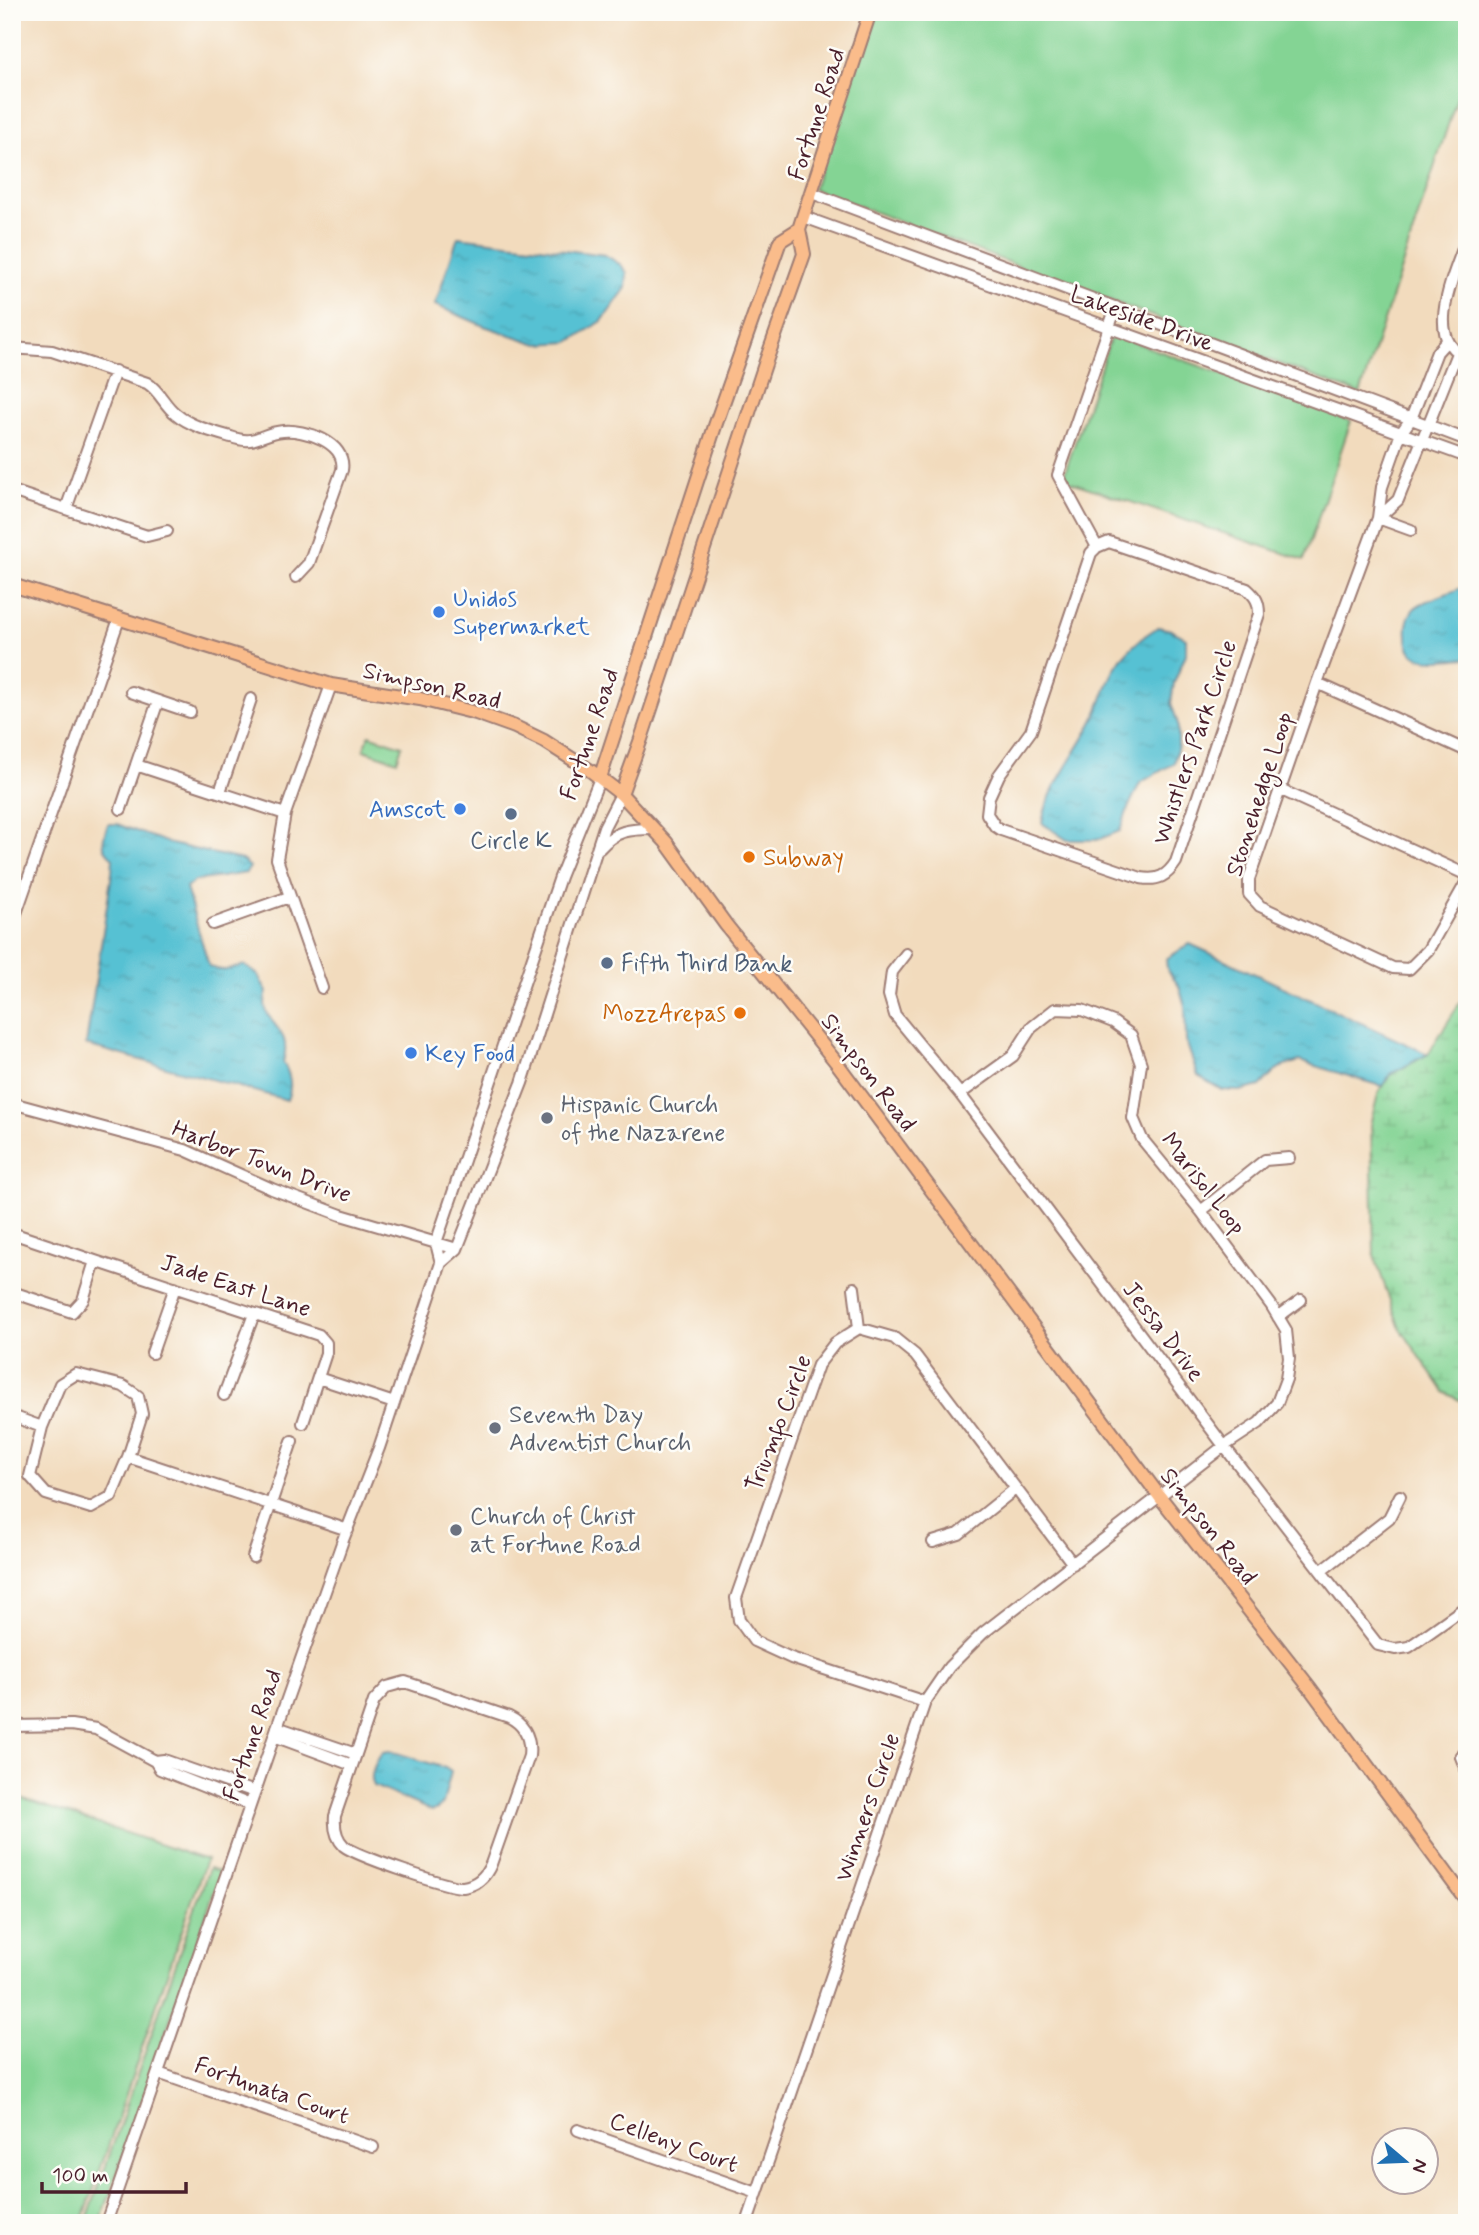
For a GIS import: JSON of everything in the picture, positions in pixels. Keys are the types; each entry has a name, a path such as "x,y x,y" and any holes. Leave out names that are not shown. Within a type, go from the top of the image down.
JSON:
{"main road":[{"name":"Fortune Road","path":"621,794 804,254 802,223 870,12"},
{"name":"Fortune Road","path":"600,778 653,613 780,241 802,223"},
{"name":"Simpson Road","path":"12,585 331,685 420,699 489,717 544,741 621,794 666,842 726,925 836,1062 1160,1497 1310,1688 1467,1901"}],"street":[{"name":"Lakeside Drive","path":"812,193 1467,440"},
{"name":"Lakeside Drive","path":"802,223 1108,327 1467,457"},
{"path":"1462,355 1446,342 1445,304 1467,238"},
{"path":"1097,547 1058,475 1116,307"},
{"name":"Stonehedge Loop","path":"1446,342 1437,352 1411,419 1401,433 1382,487 1378,518 1279,789 1250,879 1249,894 1260,906 1393,968 1409,969 1428,950 1467,881"},
{"path":"12,348 52,351 115,371 153,387 176,414 186,421 230,437 252,441 278,432 296,432 325,441 339,451 342,470 309,563 296,578"},
{"name":"Stonehedge Loop","path":"1378,518 1398,500 1428,426 1462,355"},
{"path":"66,509 115,371"},
{"path":"12,491 147,536 167,531"},
{"path":"1378,518 1411,530"},
{"name":"Whistlers Park Circle","path":"1109,542 1247,589 1257,599 1259,606 1259,614 1176,862 1167,874 1154,879 1141,878 1000,830 987,814 989,797 999,775 1031,731 1091,553 1097,547 1109,542"},
{"path":"12,925 119,619"},
{"path":"1317,683 1467,751"},
{"path":"322,988 277,859 285,814 331,685"},
{"path":"131,692 190,712"},
{"path":"220,792 251,698"},
{"path":"121,809 158,701"},
{"path":"136,765 285,814"},
{"name":"Fortune Road","path":"436,1243 560,877 600,778"},
{"path":"1279,789 1467,874"},
{"name":"Fortune Road","path":"106,2223 441,1263 457,1249 522,1083 604,827 621,794"},
{"path":"596,853 608,839 621,831 653,829"},
{"path":"214,924 289,897"},
{"name":"Jessa Drive","path":"906,954 892,972 889,995 895,1015 960,1094 1224,1446 1378,1645 1395,1649 1409,1647 1467,1606"},
{"name":"Marisol Loop","path":"960,1094 1013,1056 1031,1028 1055,1009 1082,1010 1113,1022 1131,1035 1141,1064 1133,1118 1142,1139 1201,1211 1286,1330 1289,1357 1286,1379 1278,1403 1259,1423 1224,1446 1160,1497"},
{"name":"Harbor Town Drive","path":"12,1103 185,1150 272,1189 341,1215 457,1249"},
{"path":"1201,1211 1265,1160 1289,1158"},
{"name":"Jade East Lane","path":"12,1233 319,1335 326,1343 326,1353 303,1423"},
{"path":"436,1243 441,1263"},
{"path":"12,1292 72,1312 83,1300 95,1261"},
{"path":"152,1353 175,1287"},
{"path":"854,1288 859,1328 894,1338 915,1355 1073,1564"},
{"path":"1278,1317 1301,1300"},
{"path":"224,1395 254,1314"},
{"name":"Triumfo Circle","path":"859,1328 835,1343 818,1364 736,1598 739,1620 754,1641 791,1658 925,1702"},
{"path":"76,1374 123,1387 138,1396 142,1414 128,1457 111,1497 91,1508 46,1494 30,1476 42,1427 60,1384 76,1374"},
{"path":"318,1378 394,1403"},
{"path":"12,1416 42,1427"},
{"path":"253,1558 292,1441"},
{"path":"128,1457 348,1530"},
{"path":"933,1542 959,1534 1015,1489"},
{"path":"1321,1571 1389,1518 1400,1496"},
{"name":"Winners Circle","path":"747,2223 925,1702 949,1667 983,1633 1160,1497"},
{"path":"405,1682 509,1717 522,1726 530,1742 529,1756 491,1864 479,1881 466,1886 452,1886 358,1854 343,1844 335,1831 334,1820 354,1760 377,1696 387,1687 405,1682"},
{"path":"12,1726 71,1725 96,1729 155,1761 160,1769 250,1805"},
{"path":"276,1731 354,1760"},
{"path":"1467,1748 1461,1757 1467,1772"},
{"path":"155,1761 164,1760 255,1792"},
{"name":"Fortunata Court","path":"158,2073 373,2147"},
{"name":"Celleny Court","path":"578,2130 757,2193"}],"green space":[{"path":"874,12 1467,12 1467,67 1360,394 813,189"},
{"path":"1112,334 1351,421 1304,560 1068,481 1064,475"},
{"path":"369,735 402,746 397,761 364,750"},
{"path":"1467,991 1467,1404 1444,1392 1399,1326 1374,1255 1371,1121 1379,1091 1391,1074 1428,1054"},
{"path":"12,1795 206,1860 82,2223 12,2223"},
{"path":"209,1868 221,1872 100,2223 86,2223"}],"water":[{"path":"458,237 605,255 621,265 627,273 626,288 602,321 569,342 538,344 484,326 435,305"},
{"path":"1467,585 1467,658 1428,660 1413,654 1407,629 1413,610 1423,603"},
{"path":"1158,627 1186,638 1186,654 1174,683 1171,703 1178,724 1178,745 1174,763 1140,783 1120,831 1097,840 1067,840 1042,823 1051,795 1095,717 1109,680 1121,659"},
{"path":"108,824 117,824 171,844 242,860 250,867 246,873 195,881 186,888 209,966 226,970 244,965 258,975 267,992 267,1012 284,1040 283,1062 290,1085 287,1100 86,1045 112,872 113,858 103,842"},
{"path":"1190,944 1428,1054 1391,1074 1382,1086 1299,1061 1279,1068 1260,1086 1239,1091 1222,1090 1198,1076 1186,1041 1185,1006 1179,986 1167,969 1166,959"},
{"path":"390,1751 451,1772 443,1803 438,1809 432,1811 374,1786 372,1773 375,1764 383,1752"}],"place":[{"name":"Unidos Supermarket","path":"439,612"},
{"name":"Amscot","path":"460,809"},
{"name":"Circle K","path":"511,814"},
{"name":"Subway","path":"749,857"},
{"name":"Fifth Third Bank","path":"607,963"},
{"name":"MozzArepas","path":"740,1013"},
{"name":"Key Food","path":"411,1053"},
{"name":"Hispanic Church of the Nazarene","path":"547,1118"},
{"name":"Seventh Day Adventist Church","path":"495,1428"},
{"name":"Church of Christ at Fortune Road","path":"456,1530"}]}
